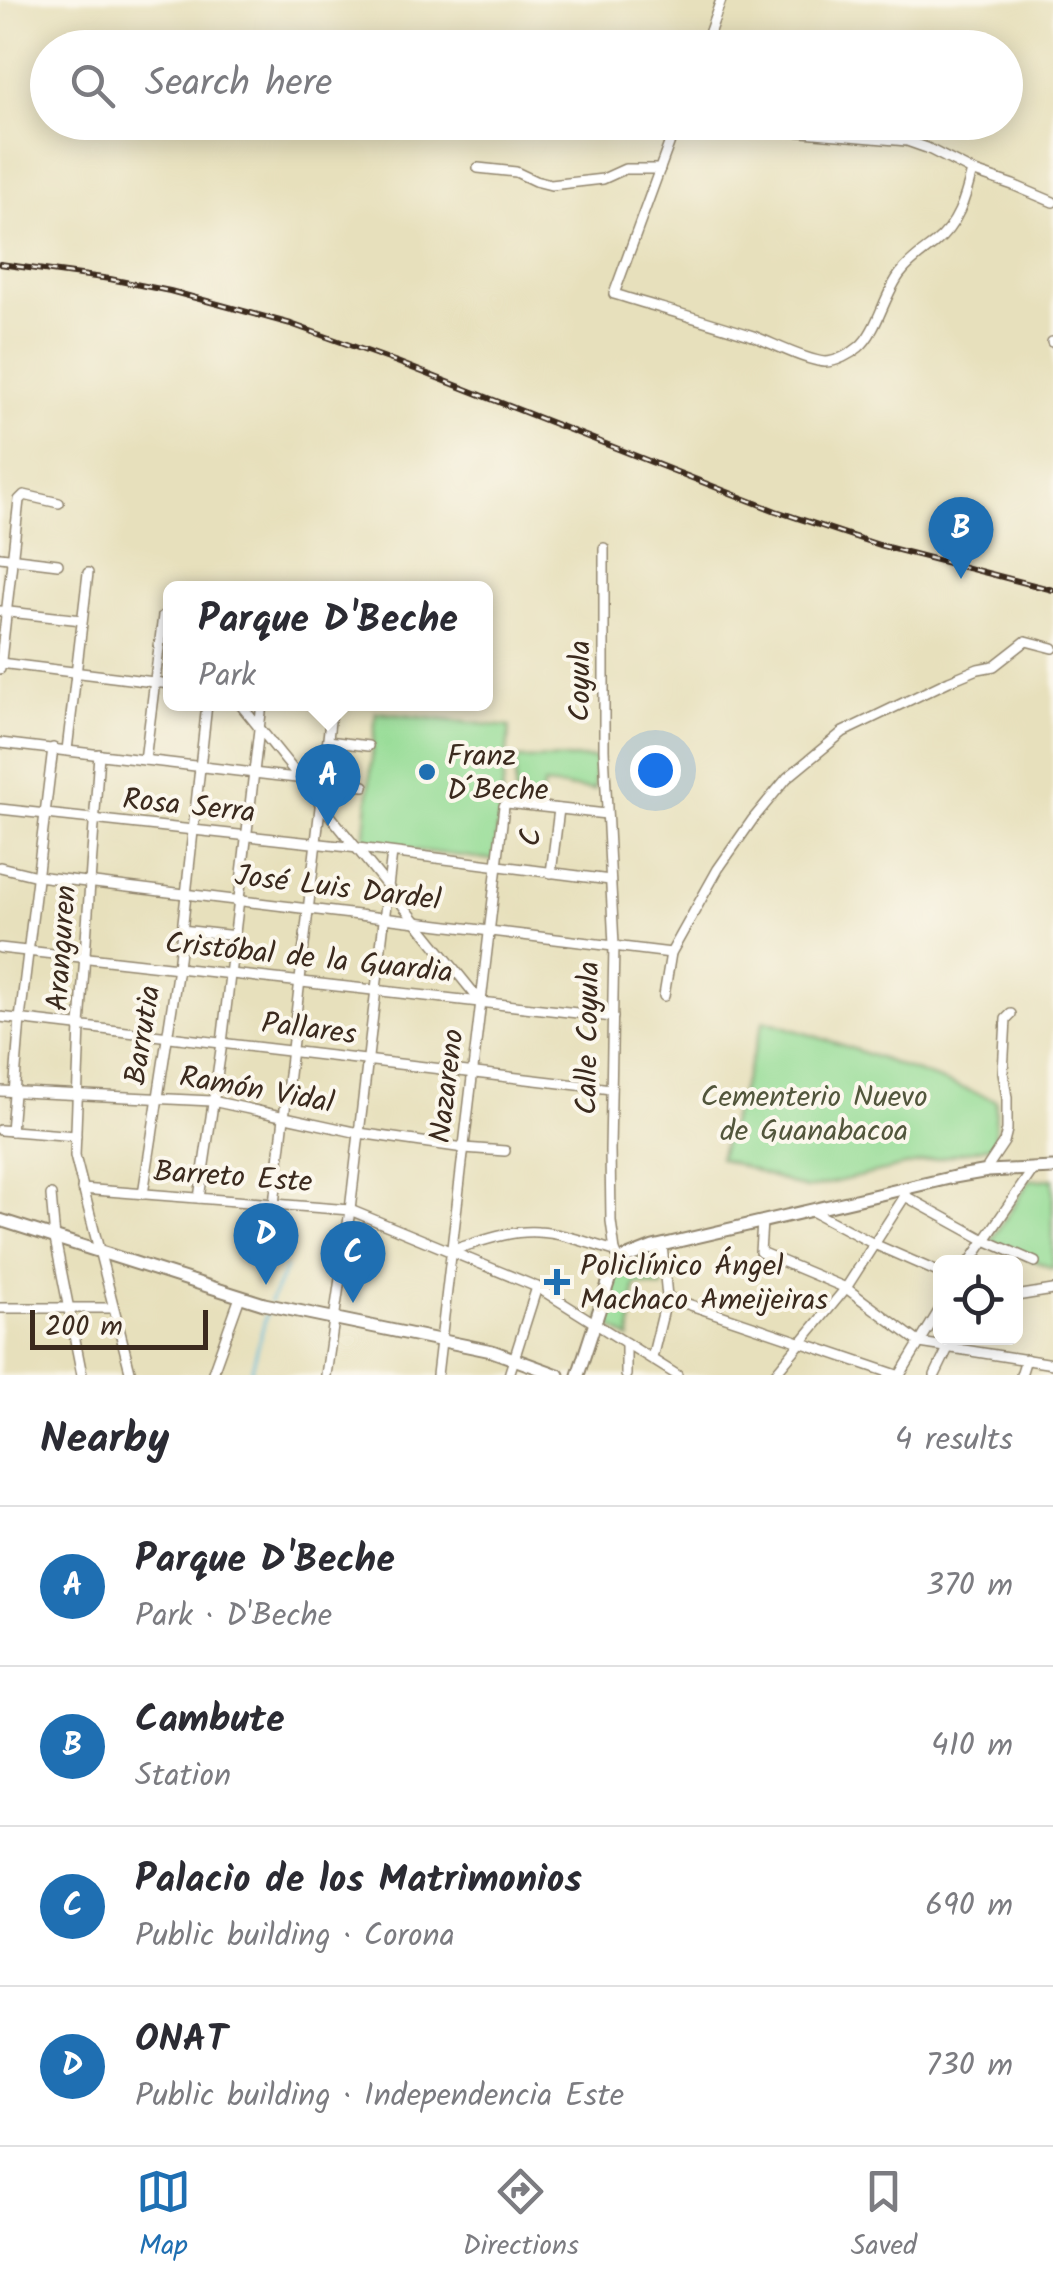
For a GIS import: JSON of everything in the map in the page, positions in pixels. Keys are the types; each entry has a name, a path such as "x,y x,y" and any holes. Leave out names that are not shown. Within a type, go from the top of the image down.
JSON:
{"main road":[{"path":"578,1375 618,1256 988,1171 1053,1168"},
{"path":"0,1220 240,1297 440,1339 513,1358 558,1375"}],"street":[{"path":"710,30 721,0"},
{"path":"670,140 614,294 826,362 860,346 872,332 896,278 936,242 963,207 972,171"},
{"path":"884,140 926,148 972,171 1053,202"},
{"path":"478,168 516,172 551,185 602,179 625,170 660,168"},
{"path":"59,503 24,495 20,500 0,665 163,683"},
{"name":"Coyula","path":"604,548 606,814"},
{"path":"0,557 58,564"},
{"path":"67,750 88,573"},
{"path":"4,611 82,620"},
{"path":"146,760 163,616"},
{"path":"664,996 671,953 718,869 753,819 788,778 817,752 843,732 881,713 949,681 994,666 1026,642 1053,648"},
{"name":"Barrutia","path":"142,1194 178,968 205,711"},
{"path":"246,711 481,1002"},
{"path":"200,1198 236,936 261,711"},
{"path":"274,1204 330,711"},
{"path":"328,741 368,746"},
{"path":"0,743 364,786"},
{"path":"53,748 14,1092 5,1130 76,1141"},
{"name":"Aranguren","path":"82,1189 75,1156 80,1026 99,754"},
{"name":"Nazareno","path":"437,1375 505,804 559,808"},
{"path":"559,808 606,814"},
{"name":"C","path":"551,872 559,808"},
{"name":"Rosa Serra","path":"0,809 610,880"},
{"name":"Calle Coyula","path":"606,814 614,945 612,1220 618,1256"},
{"path":"326,1375 350,1210 392,853"},
{"name":"José Luis Dardel","path":"0,867 37,876 671,953"},
{"path":"181,930 236,936"},
{"name":"Cristóbal de la Guardia","path":"0,948 612,1016"},
{"path":"988,1171 1007,1130 1008,1098 1003,1072 1006,1020 1011,1014"},
{"name":"Pallares","path":"0,1017 611,1089"},
{"name":"Ramón Vidal","path":"0,1091 212,1101 359,1133 505,1151"},
{"path":"975,1255 1034,1168"},
{"path":"82,1189 131,1375"},
{"name":"Barreto Este","path":"82,1189 350,1210 537,1286 678,1375"},
{"path":"774,1375 846,1288 903,1192 985,1240 1034,1262"},
{"path":"51,1196 55,1239 82,1375"},
{"path":"810,1210 933,1270"},
{"path":"762,1222 760,1252 846,1288 920,1343 933,1343"},
{"path":"450,1250 514,1233 538,1232 560,1235 618,1256"},
{"path":"652,1358 667,1297 662,1245"},
{"path":"508,1375 537,1286"},
{"path":"1023,1295 1053,1290"},
{"path":"212,1375 240,1297"},
{"path":"667,1297 899,1375 933,1321"},
{"path":"0,1308 113,1308"},
{"path":"626,1343 626,1375"},
{"path":"935,1375 950,1345"},
{"path":"960,1345 1053,1364"},
{"path":"1021,1375 1026,1359"}],"green space":[{"name":"Franz D´Beche","path":"376,712 510,727 494,860 364,844"},
{"path":"596,758 594,790 544,785 540,799 515,794 516,759"},
{"name":"Cementerio Nuevo de Guanabacoa","path":"764,1020 996,1100 995,1145 806,1189 719,1158"},
{"path":"1053,1179 1053,1269 991,1241 1030,1180"},
{"path":"657,1253 662,1288 635,1284 630,1339 601,1320 608,1293 622,1268"}],"waterway":[{"path":"270,1302 286,1267"},
{"path":"250,1375 267,1312"}],"railway":[{"path":"0,264 170,291 291,324 776,511 879,545 1053,590"}],"place":[{"name":"Cambute","path":"961,579"},
{"name":"Franz D´Beche","path":"427,772"},
{"name":"Parque D'Beche","path":"328,826"},
{"name":"Policlínico Ángel Machaco Ameijeiras","path":"557,1282"},
{"name":"ONAT","path":"266,1285"},
{"name":"Palacio de los Matrimonios","path":"353,1303"}]}
